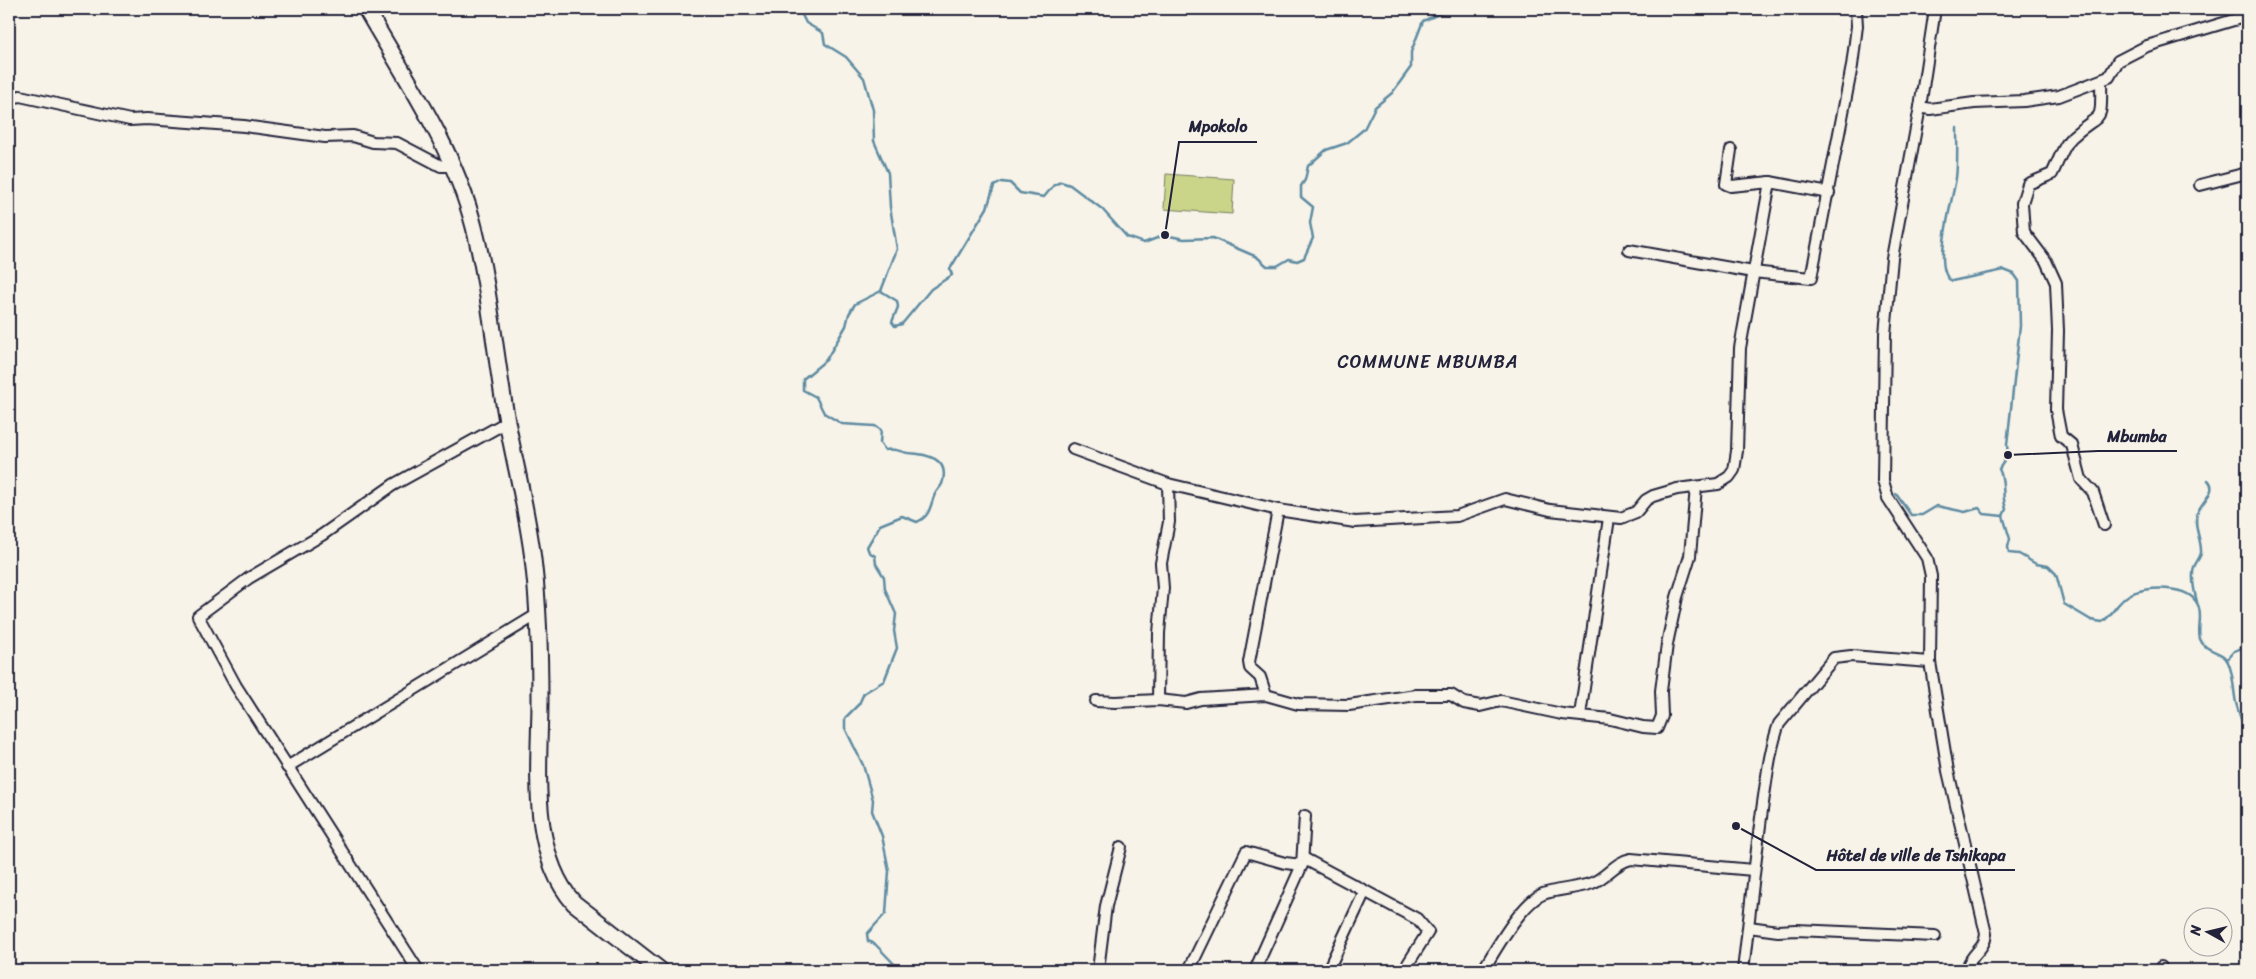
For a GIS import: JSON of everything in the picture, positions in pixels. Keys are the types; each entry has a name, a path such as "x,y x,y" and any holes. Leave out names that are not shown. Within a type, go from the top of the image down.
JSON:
{"main road":[{"path":"366,9 431,120 453,166 474,224 482,260 507,422 520,474 534,567 538,614 540,720 538,805 548,849 559,880 574,903 660,970"}],"street":[{"path":"1628,250 1753,272 1810,278 1852,66 1857,26 1856,9"},
{"path":"1934,9 1920,107 1892,258 1885,334 1883,481 1888,498 1927,558 1931,576 1930,662 1948,771 1986,934 1985,944 1970,961 1967,969"},
{"path":"1920,107 1930,109 1974,103 2024,101 2059,96 2109,77 2118,61 2147,46 2247,16"},
{"path":"2101,81 2102,112 2097,119 2071,138 2052,174 2028,184 2022,203 2024,232 2046,261 2056,283 2058,315 2056,410 2060,436 2072,445 2081,479 2093,492 2104,525"},
{"path":"9,100 20,96 130,120 146,119 244,126 325,137 353,136 373,142 397,143 441,166 453,166"},
{"path":"1731,150 1725,180 1726,184 1730,186 1770,182 1828,193"},
{"path":"2200,185 2247,172"},
{"path":"1073,449 1168,484 1278,510 1355,522 1457,516 1505,499 1550,510 1621,518 1636,512 1646,500 1653,496 1718,484 1729,477 1734,470 1740,348 1770,182"},
{"path":"418,970 236,686 198,619 199,613 249,578 322,535 393,485 507,422"},
{"path":"1158,700 1159,633 1163,588 1162,563 1169,522 1168,484"},
{"path":"1096,700 1115,702 1158,700 1186,704 1201,699 1266,695 1298,704 1329,706 1349,705 1416,695 1451,695 1464,703 1480,706 1501,701 1562,714 1610,719 1643,727 1657,728 1660,722 1660,691 1667,644 1677,597 1690,556 1696,487"},
{"path":"1266,695 1263,683 1250,668 1249,662 1278,510"},
{"path":"1580,715 1609,518"},
{"path":"287,767 538,614"},
{"path":"1743,970 1749,927 1753,870 1774,737 1785,715 1828,662 1840,656 1930,662"},
{"path":"1255,970 1302,861 1305,816"},
{"path":"1098,970 1106,906 1121,847"},
{"path":"1188,970 1246,852 1285,863 1302,861 1366,891 1417,918 1428,932 1404,970"},
{"path":"1483,970 1510,928 1536,898 1544,894 1564,891 1592,883 1621,861 1631,859 1753,870"},
{"path":"1328,970 1366,891"},
{"path":"1749,927 1778,931 1796,930 1935,936"}],"green space":[{"path":"1166,174 1234,179 1232,214 1164,209"}],"waterway":[{"path":"799,9 806,23 823,33 825,44 846,57 864,78 873,110 874,141 888,173 890,207 897,249 881,291 855,304 849,314 846,326 826,360 803,379 803,390 816,397 824,413 842,424 875,426 881,430 880,443 885,450 896,450 929,456 935,459 943,468 944,475 942,484 922,520 917,522 902,516 880,525 867,547 869,552 875,556 876,564 884,577 885,589 896,614 894,631 897,648 884,681 864,693 859,704 845,718 845,728 863,765 873,800 872,811 882,836 889,871 886,913 867,934 868,941 875,944 900,970"},
{"path":"881,291 897,301 898,307 892,322 895,326 902,324 931,289 952,275 950,269 987,208 994,186 1002,182 1010,183 1020,193 1044,197 1054,185 1061,182 1070,185 1102,209 1127,237 1144,243 1165,235 1184,239 1213,238 1257,257 1267,266 1277,266 1289,259 1297,261 1304,258 1313,238 1310,223 1313,207 1301,197 1301,186 1305,180 1308,166 1326,150 1347,143 1364,129 1375,107 1392,93 1411,67 1411,52 1423,21 1450,9"},
{"path":"1957,128 1956,178 1943,250 1943,264 1946,275 1952,281 2004,270 2014,274 2019,281 2020,326 2007,445 2008,455 1999,469 2006,509 2003,516 2010,539 2009,553 2019,554 2036,564 2048,566 2056,574 2064,604 2091,620 2102,622 2129,595 2145,590 2176,590 2186,593 2193,598 2199,609 2199,631 2202,644 2226,658 2230,667 2236,703 2247,736"},
{"path":"2197,602 2193,576 2194,567 2201,553 2201,548 2196,519 2210,492 2211,484 2208,480"},
{"path":"1896,494 1911,515 1922,515 1937,506 1965,512 1979,508 1984,514 2003,516"},
{"path":"2227,659 2234,651 2247,646"}],"place":[{"name":"Mpokolo","path":"1165,235"},
{"name":"Mbumba","path":"2008,455"},
{"name":"Hôtel de ville de Tshikapa","path":"1736,826"}],"district":[{"name":"COMMUNE MBUMBA","path":"1428,362"}]}
